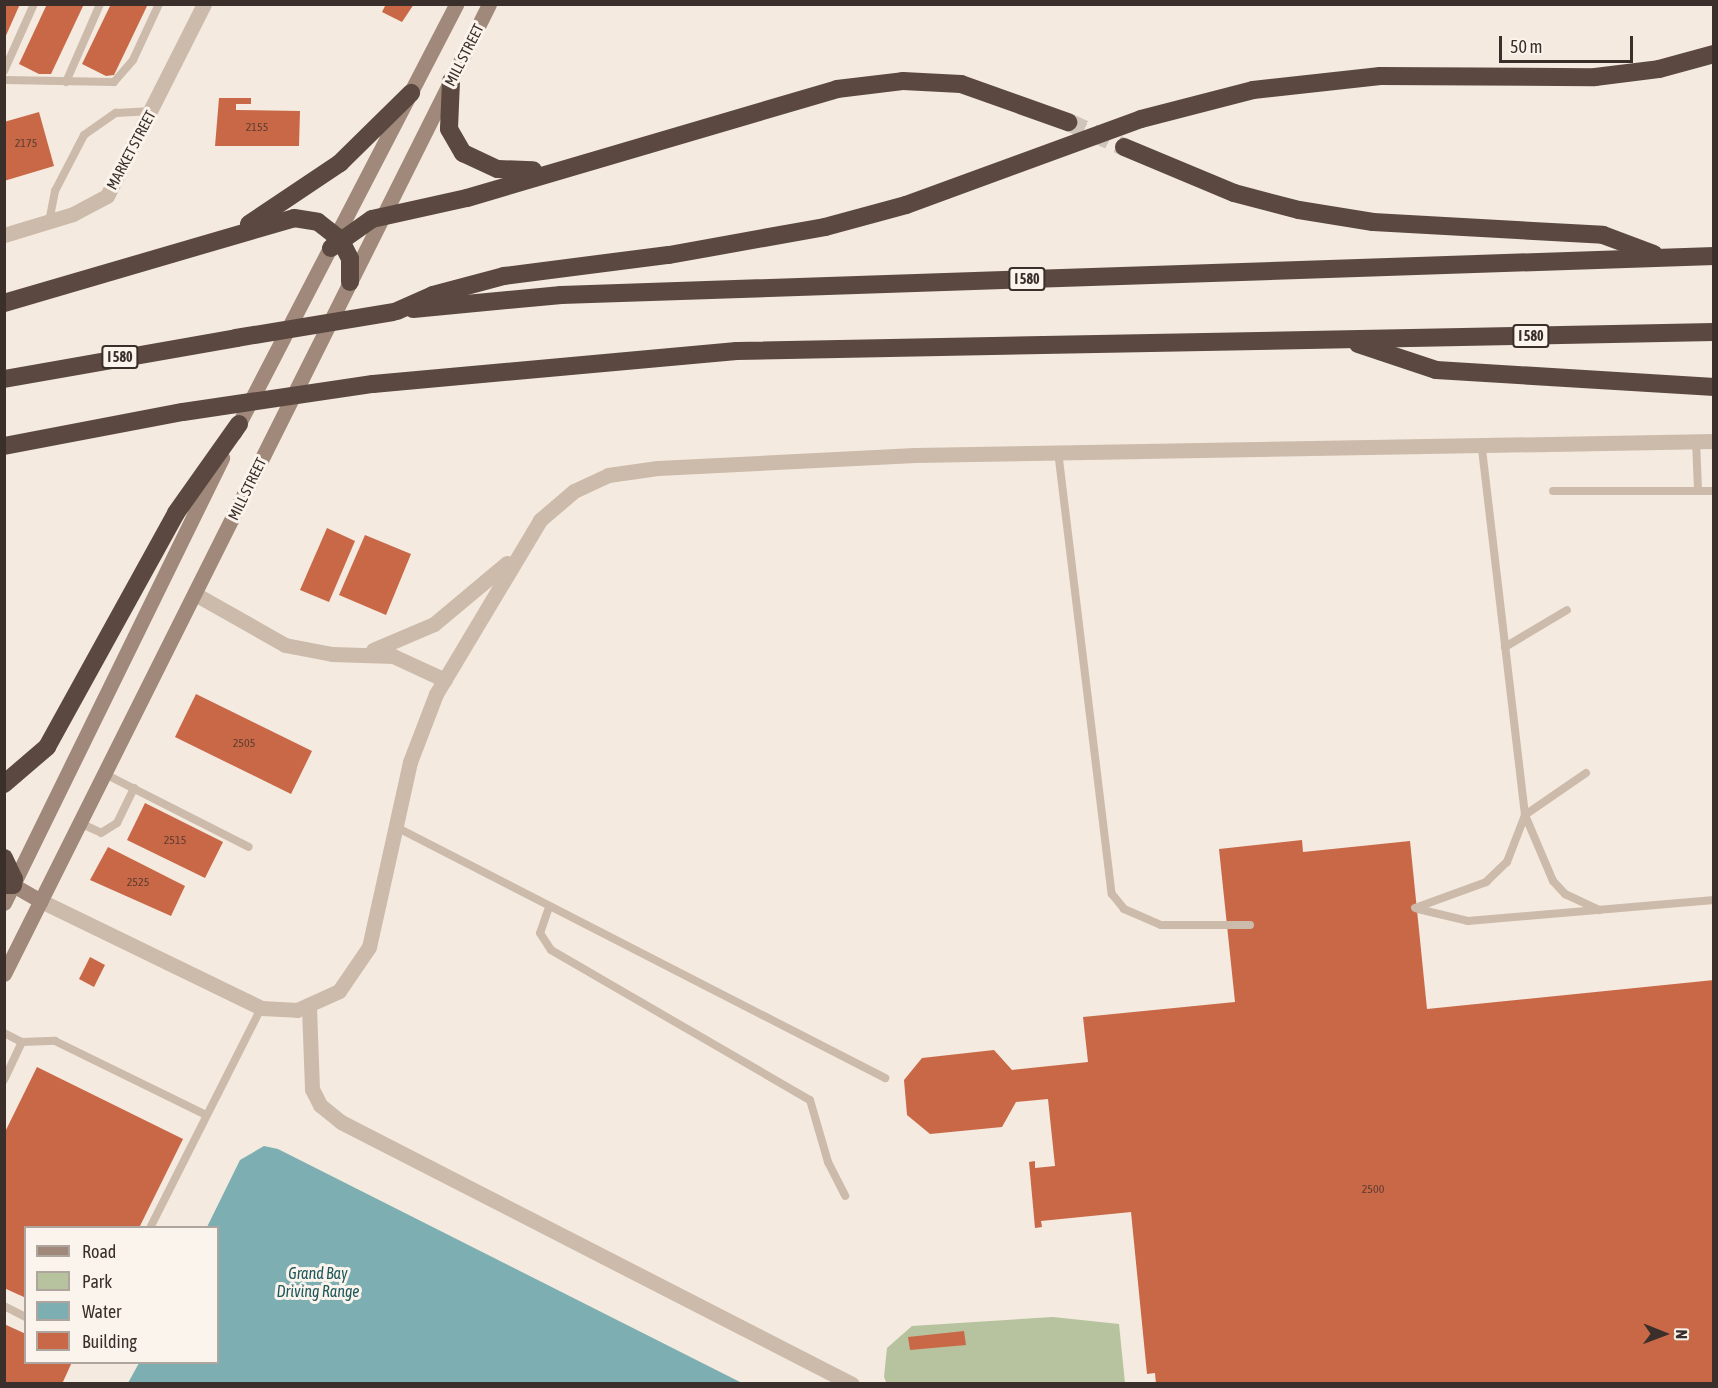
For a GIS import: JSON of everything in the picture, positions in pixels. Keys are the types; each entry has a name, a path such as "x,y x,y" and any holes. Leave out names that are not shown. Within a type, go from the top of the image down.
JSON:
{"highway":[{"path":"395,312 433,295 504,276 669,255 825,228 917,201 1141,119 1253,90 1380,76 1595,77 1659,69 1713,54"},
{"path":"451,81 449,129 470,159 498,169 556,169"},
{"path":"336,240 384,215 467,198 556,169 682,137 805,96 870,84 961,84 1068,122"},
{"path":"198,247 250,224 314,183 364,141 411,93"},
{"path":"1124,147 1224,189 1299,210 1373,222 1603,235 1661,257"},
{"path":"4,303 294,218 318,222 336,240 350,259 351,282"},
{"name":"I 580","path":"4,379 395,312 561,295 1713,256"},
{"name":"I 580","path":"4,446 183,412 373,384 725,352 1713,332"},
{"path":"1348,341 1436,370 1713,387"},
{"path":"4,784 46,747 192,487 239,424"},
{"path":"4,458 94,428"},
{"path":"4,858 9,885"}],"main road":[{"name":"MILL STREET","path":"4,903 9,885 239,424 456,4"},
{"name":"MILL STREET","path":"4,974 489,4"},
{"path":"9,885 41,901"}],"street":[{"name":"MARKET STREET","path":"4,235 49,222 107,196 152,111 204,4"},
{"path":"348,655 399,642 442,618 480,589 574,490 634,470 1059,452 1481,442 1713,441"},
{"path":"41,901 261,1008 309,1007 339,991 365,959 415,746 444,680 531,533"},
{"path":"195,594 285,645 348,655 393,656 444,680"},
{"path":"309,1007 312,1089 320,1105 341,1122 852,1383"}],"lane":[{"path":"4,71 34,4"},
{"path":"66,82 100,4"},
{"path":"4,80 114,82 125,73 159,4"},
{"path":"49,222 55,191 84,135 116,113 152,111"},
{"path":"1696,440 1698,489"},
{"path":"1481,442 1525,815 1553,881 1565,894 1602,911"},
{"path":"1059,452 1097,805 1112,894 1134,915 1161,925 1250,925"},
{"path":"1553,491 1698,489 1713,491"},
{"path":"1505,647 1567,610"},
{"path":"1586,773 1525,815 1507,862 1486,882 1415,908 1468,921 1713,900"},
{"path":"105,774 249,847"},
{"path":"80,823 101,833 117,823 134,788"},
{"path":"396,827 548,910 885,1078"},
{"path":"548,910 540,933 551,950 810,1100 828,1162 845,1196"},
{"path":"150,1226 261,1008"},
{"path":"4,1033 22,1042 55,1041 206,1115"},
{"path":"4,1080 22,1042"},
{"path":"4,1306 24,1316"}],"green space":[{"path":"1053,1317 1119,1324 1125,1383 887,1384 884,1377 887,1348 912,1326"}],"water":[{"name":"Grand Bay Driving Range","path":"264,1146 278,1149 742,1383 128,1383 138,1364 219,1364 219,1226 207,1226 240,1160"}],"building":[{"path":"4,4 20,4 4,40"},
{"path":"47,4 84,4 51,74 39,74 19,64"},
{"path":"111,4 148,4 114,75 106,76 82,64"},
{"path":"386,4 414,4 402,22 382,12"},
{"path":"219,98 251,98 251,104 236,104 236,110 300,111 299,146 215,146"},
{"path":"39,112 54,166 4,181 4,122"},
{"path":"327,528 355,541 329,602 300,590"},
{"path":"365,535 411,554 386,615 339,595"},
{"path":"196,694 312,751 291,794 175,737"},
{"path":"145,803 223,842 205,878 127,840"},
{"path":"1302,840 1303,852 1410,841 1427,1009 1714,980 1714,1384 1156,1384 1155,1373 1147,1374 1131,1212 1041,1221 1042,1227 1035,1228 1029,1162 1035,1161 1035,1168 1055,1166 1048,1099 1016,1102 1002,1127 930,1134 907,1115 904,1080 922,1058 994,1050 1012,1070 1088,1062 1083,1017 1235,1002 1219,849"},
{"path":"108,847 185,886 171,916 90,880"},
{"path":"90,957 105,965 94,987 79,979"},
{"path":"37,1067 183,1139 140,1226 24,1226 24,1297 4,1288 4,1134"},
{"path":"4,1324 24,1333 24,1364 71,1364 62,1384 4,1384"},
{"path":"964,1331 966,1345 910,1350 908,1337"}],"tunnel":[{"path":"1068,122 1124,147"}]}
